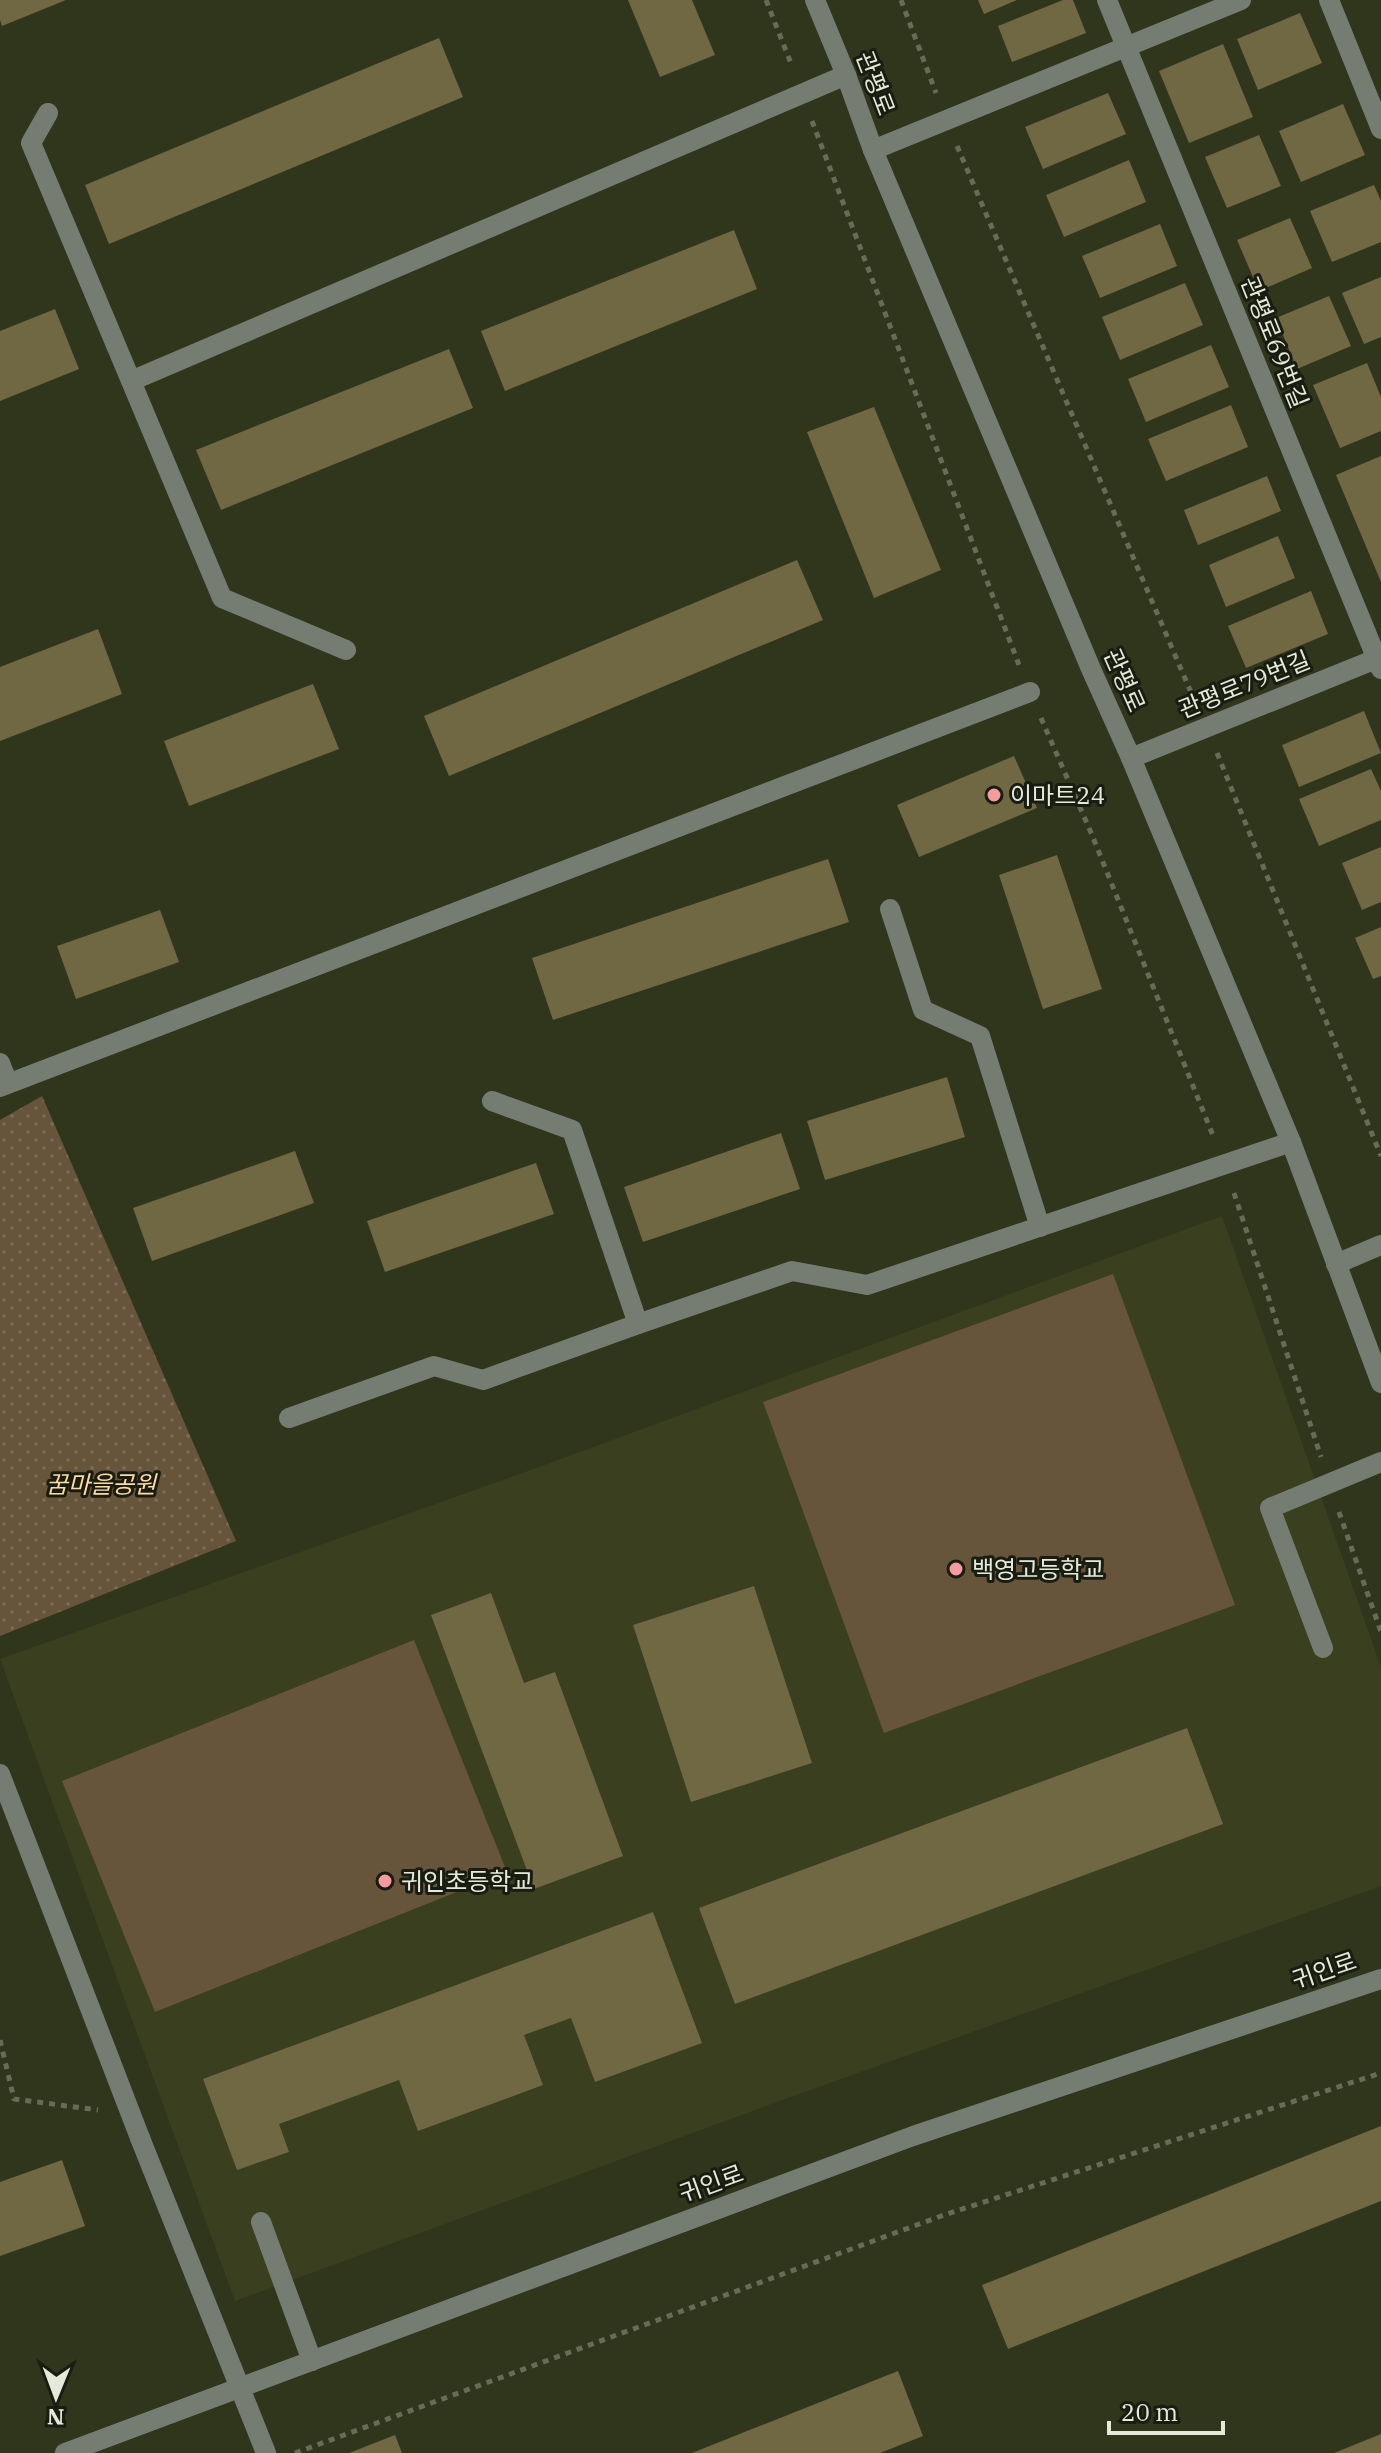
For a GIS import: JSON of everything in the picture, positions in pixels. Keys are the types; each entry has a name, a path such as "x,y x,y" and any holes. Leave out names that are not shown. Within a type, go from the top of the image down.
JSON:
{"street":[{"name":"관평로","path":"815,0 873,150 1291,1142 1381,1383"},
{"name":"관평로69번길","path":"1107,0 1380,662"},
{"path":"873,150 1241,0"},
{"path":"1329,0 1381,129"},
{"path":"131,381 846,75"},
{"path":"48,113 31,143 222,598 346,650"},
{"name":"관평로79번길","path":"1131,758 1380,662"},
{"path":"0,1063 4,1085 1030,692"},
{"path":"890,909 923,1010 980,1036 1040,1227"},
{"path":"492,1101 572,1130 638,1324"},
{"path":"289,1418 434,1366 483,1380 792,1271 867,1285 1291,1142"},
{"path":"1336,1264 1381,1245"},
{"path":"1323,1648 1270,1508 1381,1462"},
{"path":"0,1774 140,2138 266,2453"},
{"name":"귀인로","path":"65,2453 913,2136 1381,1979"},
{"path":"261,2222 312,2361"}],"path":[{"path":"766,0 1030,692 1092,835 1225,1165 1329,1484 1381,1632"},
{"path":"901,0 946,120 1168,637"},
{"path":"1232,790 1381,1156"},
{"path":"0,2040 14,2099 131,2114"},
{"path":"295,2453 944,2215 1381,2073"}],"shaded area":[{"path":"1222,1216 1381,1667 1381,1886 774,2103 235,2301 0,1659 528,1471"}],"green space":[{"name":"꿈마을공원","path":"42,1096 236,1541 0,1636 0,1120"},
{"path":"1113,1274 1235,1605 884,1733 763,1402"},
{"path":"414,1640 507,1872 155,2012 62,1781"}],"building":[{"path":"0,0 66,0 2,26"},
{"path":"628,0 692,0 715,55 660,77"},
{"path":"978,0 1017,0 984,14"},
{"path":"1063,0 1073,0 1086,33 1012,62 998,26"},
{"path":"1300,13 1322,63 1258,90 1237,39"},
{"path":"439,38 463,97 109,244 85,185"},
{"path":"1223,44 1253,117 1189,143 1159,71"},
{"path":"1108,93 1126,134 1043,169 1025,127"},
{"path":"1343,104 1365,155 1301,182 1279,131"},
{"path":"1259,135 1281,186 1227,208 1205,157"},
{"path":"1129,160 1146,202 1064,237 1046,195"},
{"path":"1374,185 1381,201 1381,242 1332,262 1310,211"},
{"path":"1290,218 1312,268 1259,291 1237,240"},
{"path":"1160,224 1177,266 1100,298 1082,256"},
{"path":"734,230 757,289 505,391 481,331"},
{"path":"1381,277 1381,337 1364,344 1342,293"},
{"path":"1185,283 1203,325 1120,360 1102,317"},
{"path":"1329,296 1351,346 1297,369 1276,318"},
{"path":"55,309 79,369 0,401 0,331"},
{"path":"1211,345 1229,387 1146,422 1128,379"},
{"path":"449,349 473,408 221,510 196,450"},
{"path":"1367,363 1381,397 1381,431 1340,448 1313,385"},
{"path":"1231,405 1248,447 1166,481 1148,439"},
{"path":"874,407 941,570 874,598 807,432"},
{"path":"1381,456 1381,582 1336,475"},
{"path":"1267,476 1281,511 1198,545 1184,510"},
{"path":"1278,536 1295,578 1226,607 1209,565"},
{"path":"797,560 823,620 449,776 424,716"},
{"path":"1311,591 1328,634 1246,668 1228,626"},
{"path":"98,629 122,694 0,741 0,667"},
{"path":"313,684 339,749 189,806 164,741"},
{"path":"1364,711 1381,753 1299,787 1282,745"},
{"path":"1014,756 1037,808 919,857 897,805"},
{"path":"1371,769 1381,791 1381,820 1319,846 1299,799"},
{"path":"1381,847 1381,902 1362,910 1342,863"},
{"path":"1057,855 1102,989 1043,1009 999,875"},
{"path":"828,859 849,922 553,1020 532,958"},
{"path":"160,910 179,962 76,999 57,946"},
{"path":"1381,927 1381,976 1373,979 1355,938"},
{"path":"947,1077 965,1137 825,1180 807,1121"},
{"path":"781,1133 800,1189 643,1242 624,1187"},
{"path":"295,1151 314,1203 152,1261 133,1208"},
{"path":"536,1163 554,1214 385,1272 367,1221"},
{"path":"754,1586 812,1763 691,1802 633,1625"},
{"path":"491,1593 524,1683 555,1672 623,1856 534,1889 431,1615"},
{"path":"1187,1728 1223,1824 735,2004 699,1908"},
{"path":"653,1912 702,2043 595,2082 571,2018 524,2035 543,2085 418,2131 399,2080 279,2124 289,2152 237,2170 203,2079"},
{"path":"1381,2126 1381,2201 1008,2349 982,2285"},
{"path":"62,2160 85,2226 0,2256 0,2182"},
{"path":"898,2371 923,2436 880,2453 692,2453"},
{"path":"1381,2434 1381,2453 1334,2453"},
{"path":"395,2435 402,2453 349,2453"}],"place":[{"name":"이마트24","path":"994,795"},
{"name":"백영고등학교","path":"956,1569"},
{"name":"귀인초등학교","path":"385,1881"}]}
